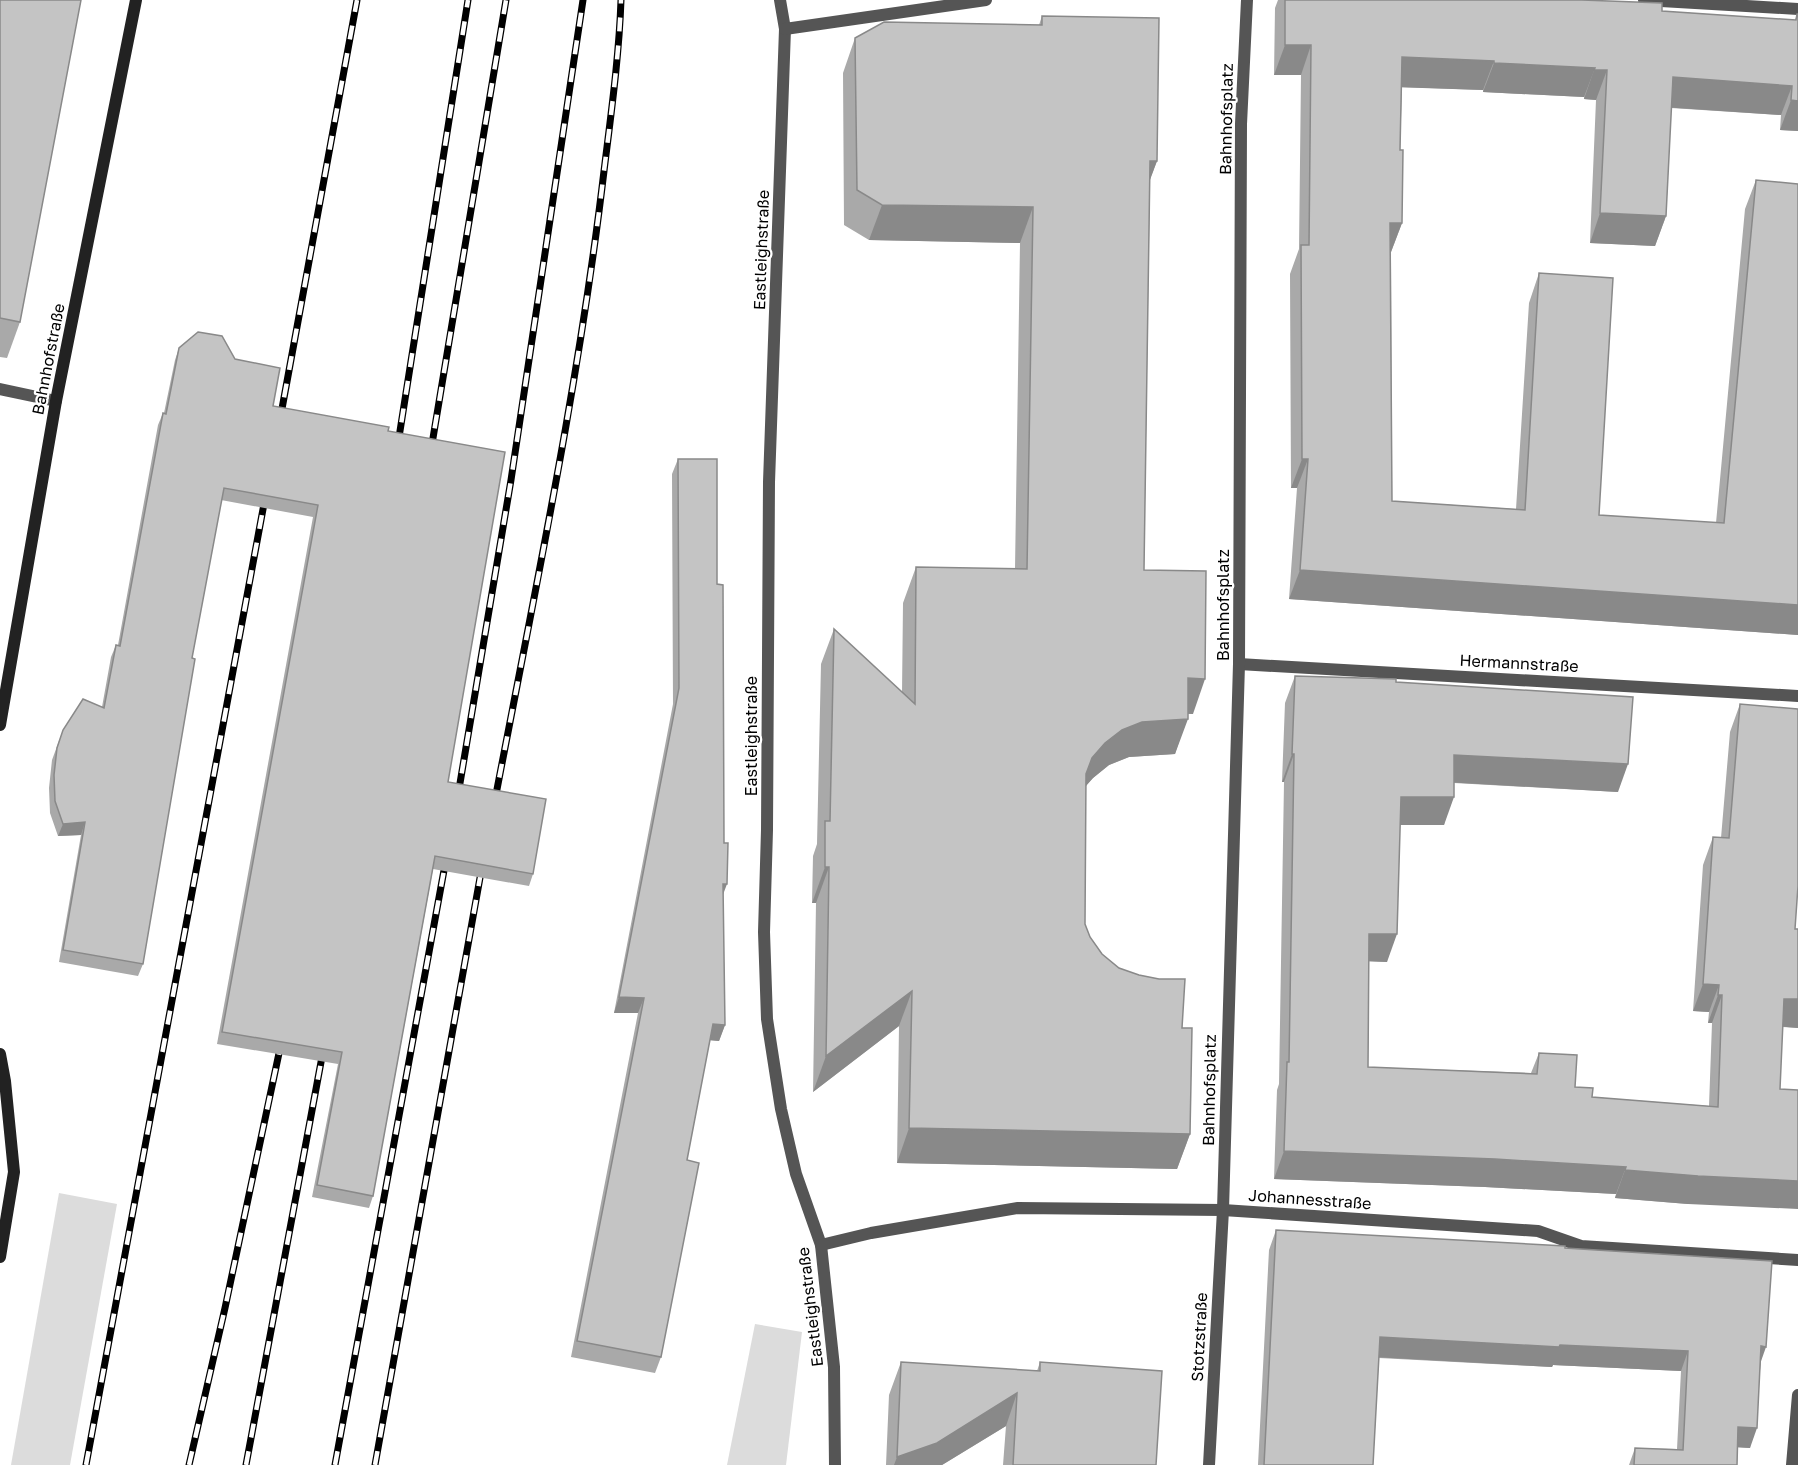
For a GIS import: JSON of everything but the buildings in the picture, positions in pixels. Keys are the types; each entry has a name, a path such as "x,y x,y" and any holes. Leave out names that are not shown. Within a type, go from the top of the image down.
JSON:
{"main road":[{"name":"Bahnhofstraße","path":"0,725 56,401 136,0"},
{"path":"0,1054 14,1172 0,1257"}],"street":[{"name":"Eastleighstraße","path":"780,0 785,29 769,482 764,943 767,1019 781,1109 796,1173 821,1245 834,1366 835,1465"},
{"path":"785,29 986,0"},
{"name":"Bahnhofsplatz","path":"1222,1210 1239,664 1241,124 1247,0"},
{"path":"1644,0 1798,9"},
{"path":"0,389 56,401"},
{"name":"Hermannstraße","path":"1239,664 1798,696"},
{"name":"Johannesstraße","path":"821,1245 871,1233 1018,1208 1222,1210 1538,1231 1581,1246 1798,1260"},
{"name":"Stotzstraße","path":"1209,1465 1222,1210"},
{"path":"1792,1465 1798,1395"}],"shaded area":[{"path":"59,1193 117,1204 70,1465 11,1465"},
{"path":"755,1324 802,1332 786,1465 727,1465"}],"railway":[{"path":"279,425 357,0"},
{"path":"397,450 468,0"},
{"path":"430,456 506,0"},
{"path":"457,801 511,480 583,0"},
{"path":"494,805 555,489 582,330 612,107 621,0"},
{"path":"86,1465 266,493"},
{"path":"335,1465 447,854"},
{"path":"375,1465 483,861"},
{"path":"189,1465 282,1039"},
{"path":"246,1465 324,1046"}]}
